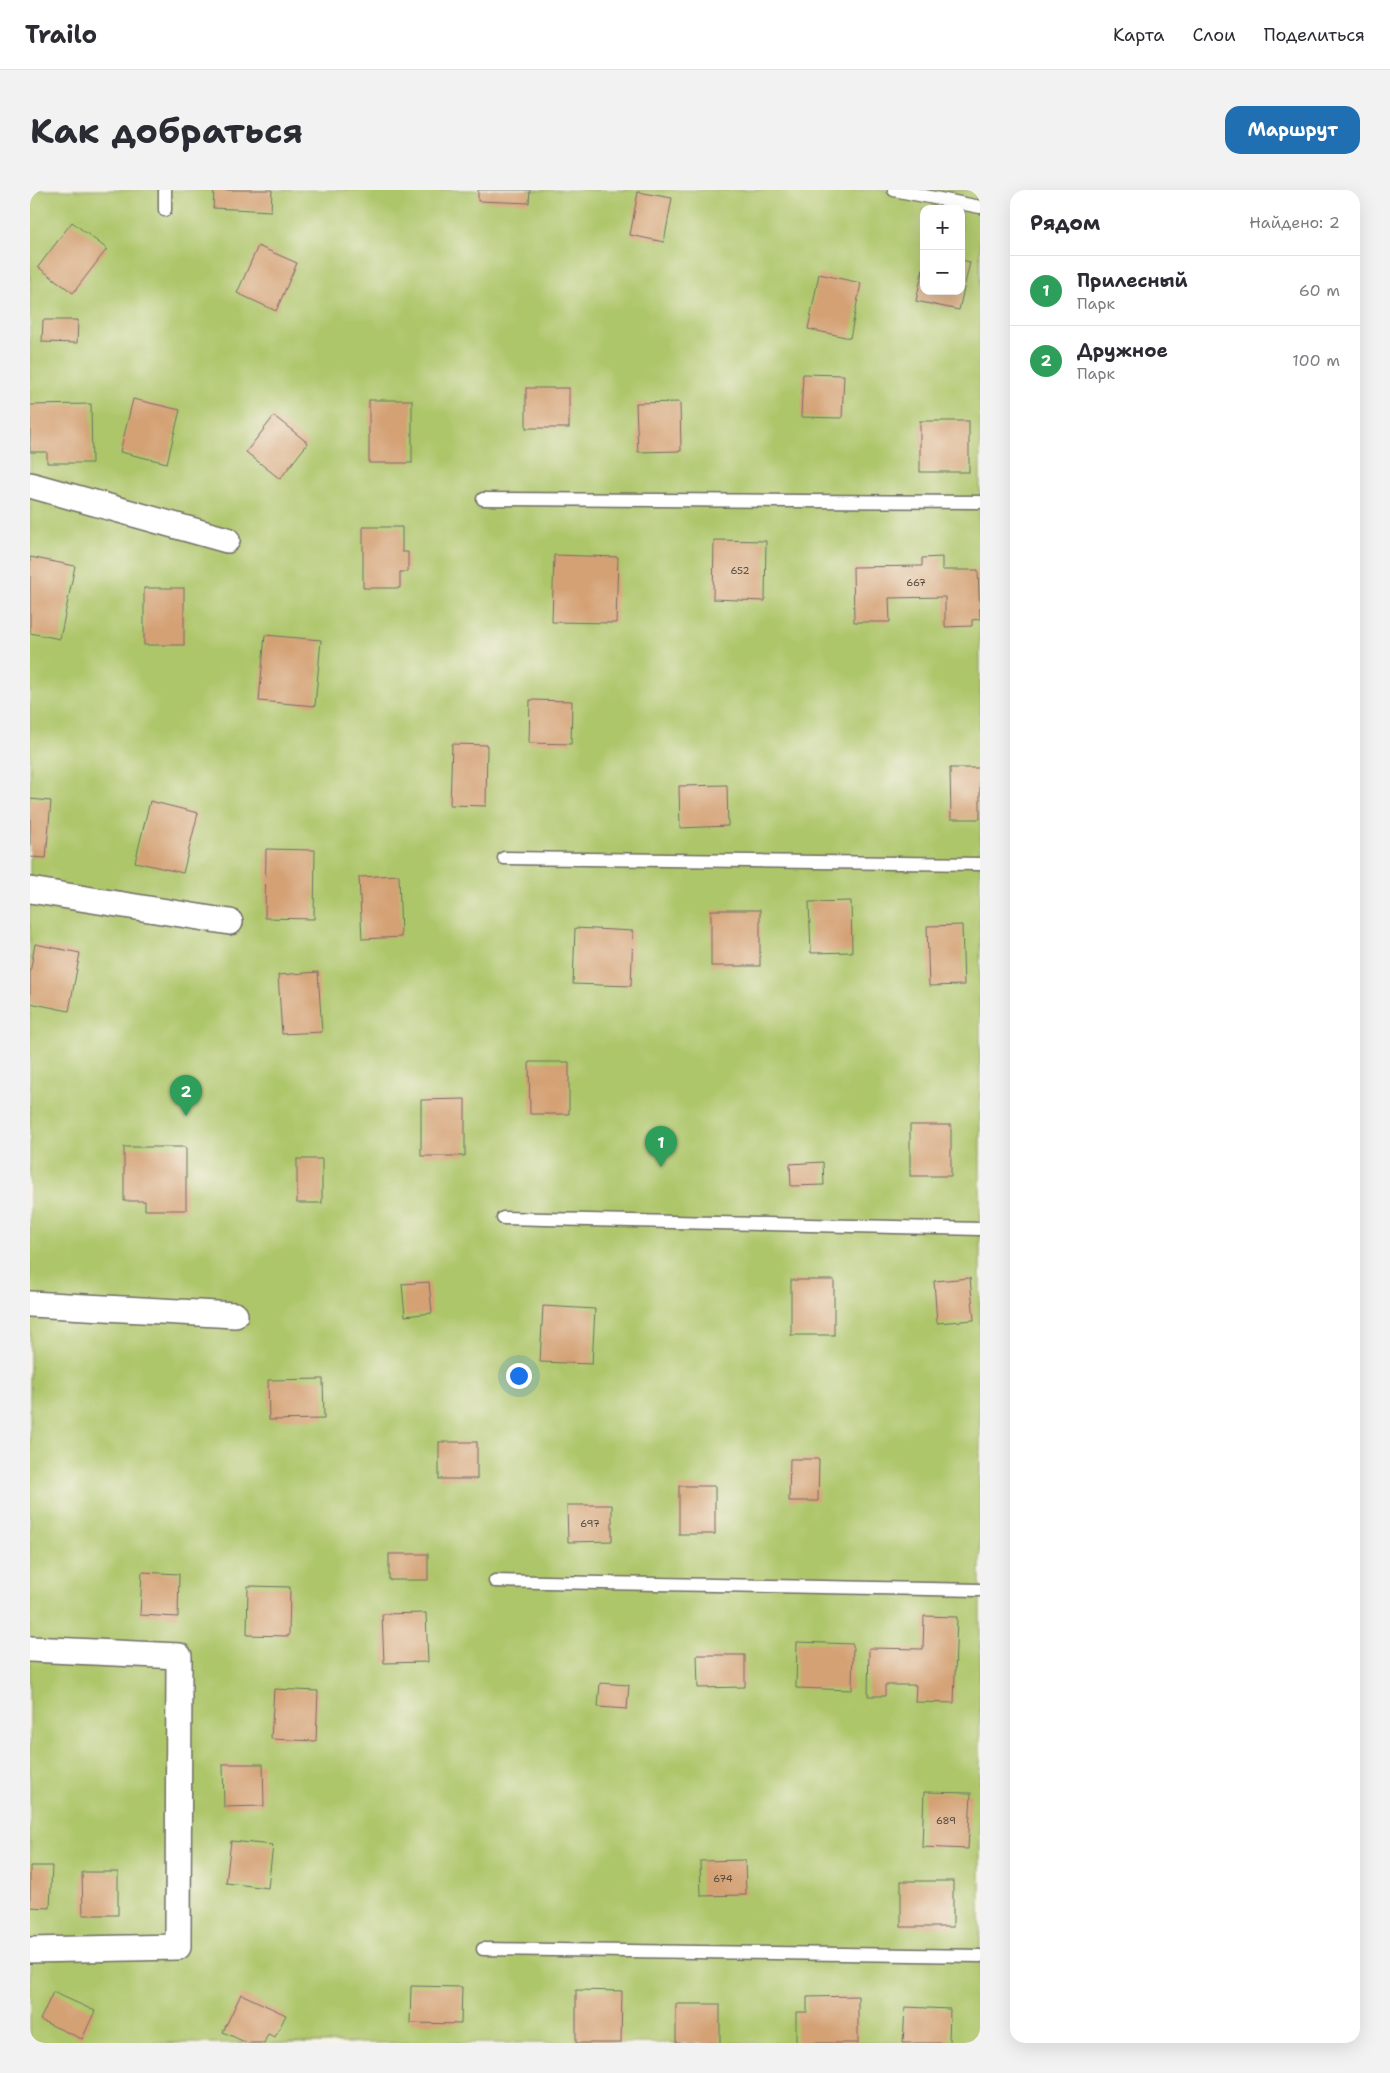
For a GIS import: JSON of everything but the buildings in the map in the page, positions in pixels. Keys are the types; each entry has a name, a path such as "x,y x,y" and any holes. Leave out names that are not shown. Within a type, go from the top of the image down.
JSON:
{"street":[{"path":"30,485 227,540"},
{"path":"30,890 230,922"},
{"path":"30,1304 235,1315"},
{"path":"30,1649 179,1656 178,1947 30,1950"}],"lane":[{"path":"165,190 165,210"},
{"path":"894,190 980,207"},
{"path":"483,499 980,502"},
{"path":"504,858 980,864"},
{"path":"503,1218 980,1229"},
{"path":"495,1581 980,1590"},
{"path":"483,1949 980,1956"}],"green space":[{"path":"30,190 980,190 980,2043 30,2043"}],"place":[{"name":"Дружное","path":"186,1116"},
{"name":"Прилесный","path":"661,1167"}]}
